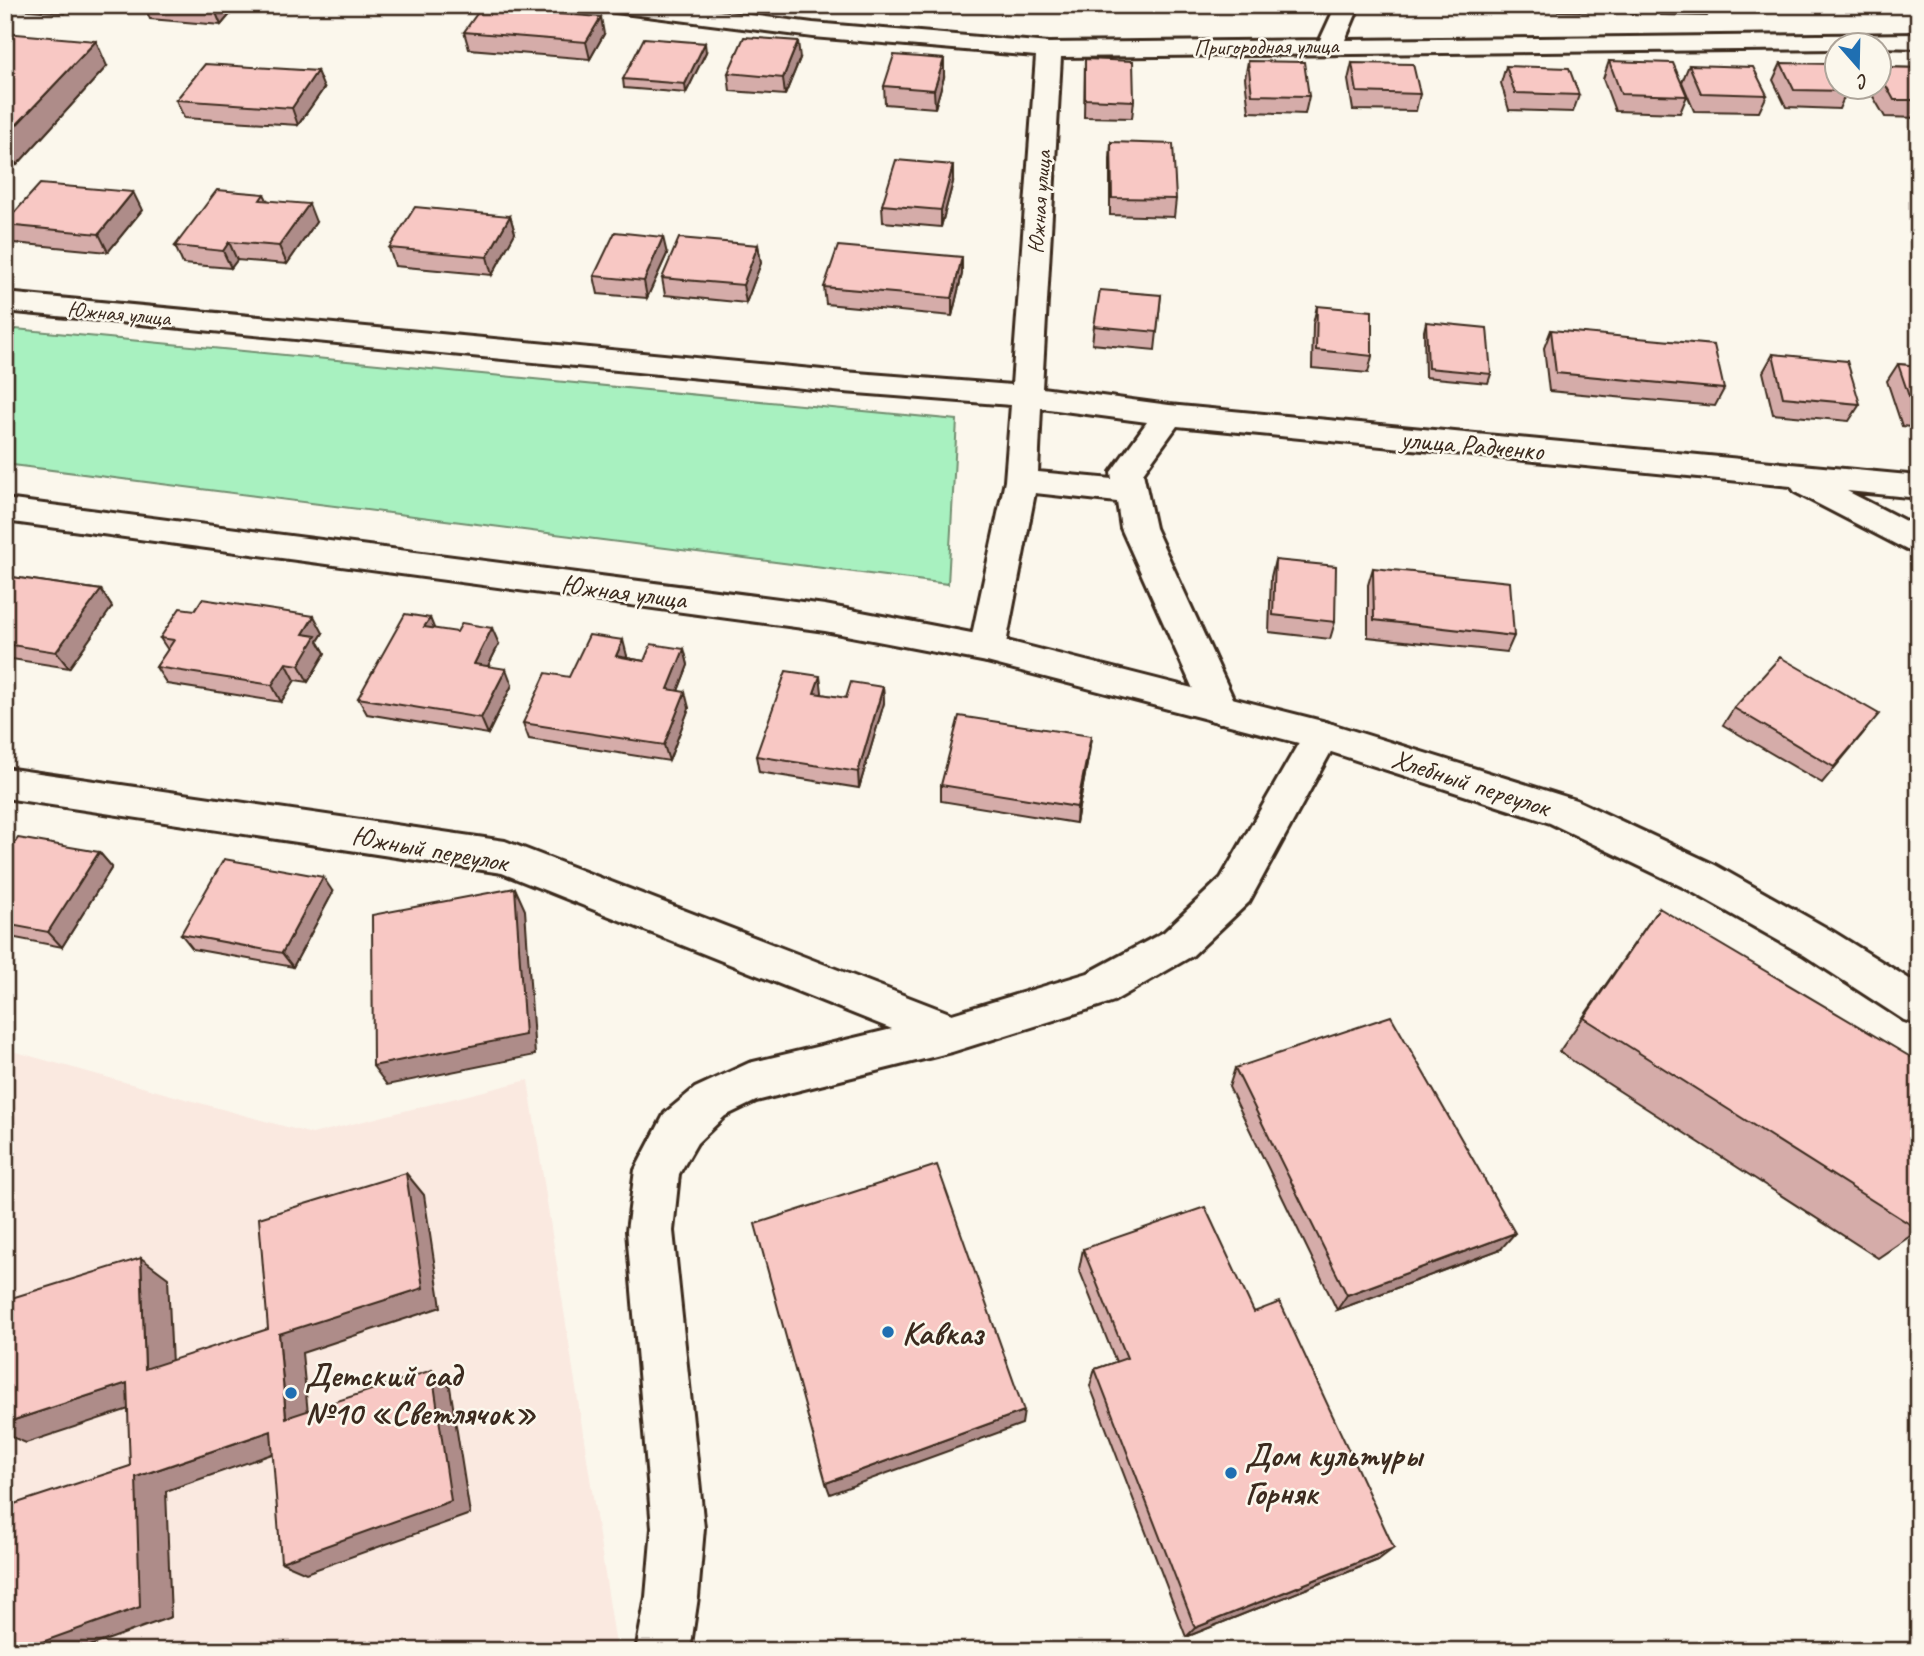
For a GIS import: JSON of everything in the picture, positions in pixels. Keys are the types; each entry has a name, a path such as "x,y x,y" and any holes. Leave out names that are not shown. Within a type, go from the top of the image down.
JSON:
{"street":[{"name":"Пригородная улица","path":"615,5 813,30 1049,50 1919,41"},
{"path":"1330,45 1344,14 1341,5"},
{"name":"Южная улица","path":"5,510 825,618 987,649 1021,481 1049,50"},
{"name":"Южная улица","path":"5,302 831,381 1027,396"},
{"name":"улица Радченко","path":"1027,396 1169,415 1919,487"},
{"path":"1169,415 1127,472 1130,492 1138,528 1220,709"},
{"path":"1786,474 1919,542"},
{"path":"1021,481 1130,492"},
{"name":"Хлебный переулок","path":"987,649 1322,735 1562,811 1701,877 1818,943 1919,1007"},
{"path":"663,1651 672,1597 678,1528 650,1231 657,1170 681,1128 710,1102 748,1083 953,1033 1099,988 1178,944 1235,890 1322,735"},
{"name":"Южный переулок","path":"5,783 505,857 953,1033"}],"shaded area":[{"name":"Детский сад №10 «Светлячок»","path":"5,1049 312,1134 528,1080 617,1651 5,1651"}],"green space":[{"path":"5,328 957,420 948,584 5,464"}],"building":[{"path":"184,5 216,5 214,8"},
{"path":"1710,5 1711,7 1663,6"},
{"path":"481,8 601,17 586,42 464,32"},
{"path":"5,33 96,41 5,137"},
{"path":"744,37 798,41 783,78 728,73"},
{"path":"644,38 705,43 685,84 623,79"},
{"path":"894,55 944,59 934,90 884,86"},
{"path":"1085,59 1133,61 1134,101 1085,99"},
{"path":"1248,61 1304,62 1309,96 1252,95"},
{"path":"1609,61 1673,63 1687,96 1621,94"},
{"path":"1352,63 1413,64 1420,94 1357,92"},
{"path":"1781,63 1822,64 1822,91 1794,90"},
{"path":"205,64 317,71 292,108 176,100"},
{"path":"1689,65 1753,67 1767,95 1701,93"},
{"path":"1506,66 1569,68 1579,95 1515,93"},
{"path":"1892,67 1919,68 1919,100 1894,100"},
{"path":"1111,142 1173,144 1176,199 1112,198"},
{"path":"896,160 953,165 941,210 882,205"},
{"path":"40,184 133,192 99,234 5,225"},
{"path":"217,190 264,194 260,200 309,204 279,246 229,242 223,251 175,246"},
{"path":"415,207 510,216 487,257 389,248"},
{"path":"615,232 663,237 644,281 594,276"},
{"path":"679,238 758,245 743,285 662,278"},
{"path":"838,246 962,257 952,298 824,287"},
{"path":"1100,290 1161,295 1157,332 1094,326"},
{"path":"1317,306 1372,311 1372,356 1316,350"},
{"path":"1426,322 1487,328 1491,374 1428,368"},
{"path":"1551,330 1714,345 1724,389 1556,373"},
{"path":"1773,354 1847,361 1860,404 1783,397"},
{"path":"1898,364 1919,366 1919,409 1913,408"},
{"path":"1275,560 1336,566 1335,622 1273,615"},
{"path":"1373,568 1510,582 1514,636 1374,620"},
{"path":"5,576 101,590 56,652 5,644"},
{"path":"202,599 314,616 303,634 316,636 299,665 286,663 272,685 156,667 174,640 160,638 180,608 195,610"},
{"path":"405,614 430,618 424,627 457,632 462,623 492,628 474,664 506,669 481,718 358,698"},
{"path":"589,635 623,640 616,656 644,661 651,644 684,649 668,689 685,692 664,745 523,723 546,673 569,677"},
{"path":"1780,657 1879,714 1834,767 1734,708"},
{"path":"786,671 820,676 814,693 846,698 851,682 883,687 858,772 756,756"},
{"path":"959,716 1091,736 1077,807 941,785"},
{"path":"18,838 99,852 48,932 5,924 5,857"},
{"path":"224,859 323,877 282,953 181,934"},
{"path":"515,888 525,1035 373,1066 372,915"},
{"path":"1659,908 1919,1062 1919,1230 1584,1018"},
{"path":"1391,1016 1515,1233 1347,1295 1235,1068"},
{"name":"Кавказ","path":"937,1165 1024,1411 826,1483 755,1224"},
{"path":"406,1173 423,1288 279,1334 286,1418 432,1370 451,1501 281,1562 271,1431 136,1477 140,1607 17,1651 5,1651 5,1507 130,1466 127,1383 5,1423 5,1300 141,1258 145,1369 268,1329 259,1218"},
{"name":"Дом культуры Горняк","path":"1205,1207 1254,1312 1280,1302 1394,1548 1195,1628 1095,1369 1127,1358 1083,1249"}],"place":[{"name":"Кавказ","path":"888,1332"},
{"name":"Детский сад №10 «Светлячок»","path":"291,1393"},
{"name":"Дом культуры Горняк","path":"1231,1473"}]}
